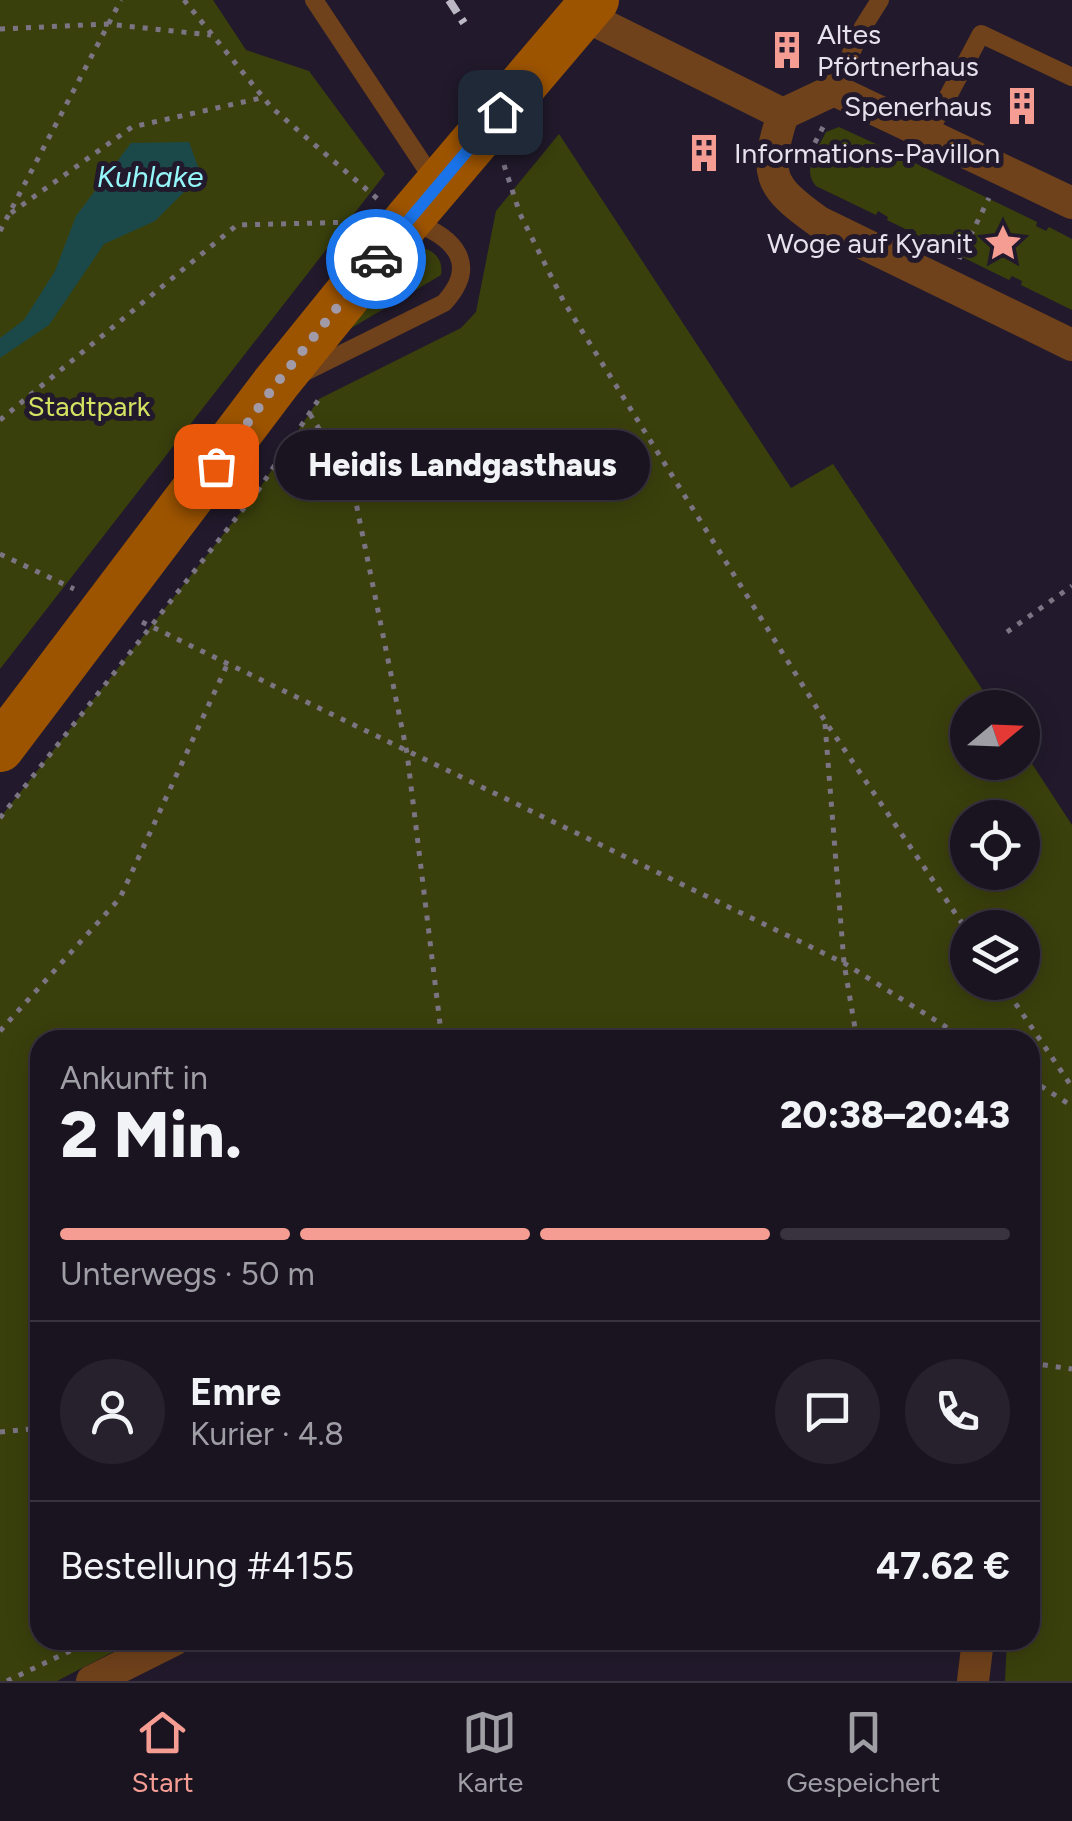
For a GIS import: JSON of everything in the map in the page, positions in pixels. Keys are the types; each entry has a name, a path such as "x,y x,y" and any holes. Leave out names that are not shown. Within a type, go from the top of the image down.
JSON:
{"main road":[{"path":"0,748 109,606 301,399 422,203 583,5"}],"street":[{"path":"583,5 783,114"},
{"path":"783,114 834,90 1003,170 1070,197"},
{"path":"783,114 770,166 784,194 819,222 1072,344"},
{"path":"92,1681 154,1650"},
{"path":"974,1681 977,1650"}],"lane":[{"path":"301,399 310,371 444,303 456,290 460,257 453,244 440,234 422,203 314,0"},
{"path":"834,90 863,26 880,0"},
{"path":"928,134 980,34 1072,78"}],"path":[{"path":"0,231 120,0"},
{"path":"184,0 262,98 377,199 422,203"},
{"path":"0,28 107,24 211,35"},
{"path":"11,213 132,127 262,98"},
{"path":"502,158 520,214 564,302 825,721 953,910"},
{"path":"947,284 1003,170"},
{"path":"0,420 237,225 358,222"},
{"path":"0,818 259,490 301,399"},
{"path":"301,399 352,483 407,753 441,1030"},
{"path":"0,554 844,963 951,1030"},
{"path":"1008,632 1072,586"},
{"path":"0,1032 120,898 227,665"},
{"path":"825,721 844,963 855,1030"},
{"path":"1013,1000 1033,1030"},
{"path":"1040,1040 1072,1088"},
{"path":"1040,1085 1072,1106"},
{"path":"1040,1364 1072,1369"},
{"path":"0,1432 30,1429"},
{"path":"7,1681 72,1650"}],"green space":[{"name":"Stadtpark","path":"0,0 213,0 246,50 309,71 385,174 0,669"},
{"path":"839,127 904,157 903,161 913,166 915,163 1037,222 1036,226 1046,231 1049,227 1072,239 1072,310 1021,285 1022,281 1012,276 1009,280 887,220 878,211 876,215 816,186 810,173 812,159 826,132"},
{"path":"559,134 791,488 833,464 983,690 950,690 950,780 1040,780 1040,776 1072,825 1072,1681 1005,1681 1007,1650 1040,1650 1040,1030 30,1030 30,1650 117,1650 57,1681 0,1681 0,818 259,489 319,399 461,328 476,312 496,211"},
{"path":"413,247 435,254 441,275 343,333"}],"water":[{"name":"Kuhlake","path":"189,142 201,175 155,221 104,244 49,325 0,358 0,338 24,320 55,271 76,216 131,143"}],"railway":[{"path":"449,0 464,23"}],"way so far":[{"path":"216,466 376,259"}],"place":[{"name":"Altes Pförtnerhaus","path":"787,50"},
{"name":"Spenerhaus","path":"1022,106"},
{"name":"Informations-Pavillon","path":"704,153"},
{"name":"Woge auf Kyanit","path":"1003,243"},
{"name":"Heidis Landgasthaus","path":"216,466"}],"route":[{"path":"376,259 500,112"}]}
